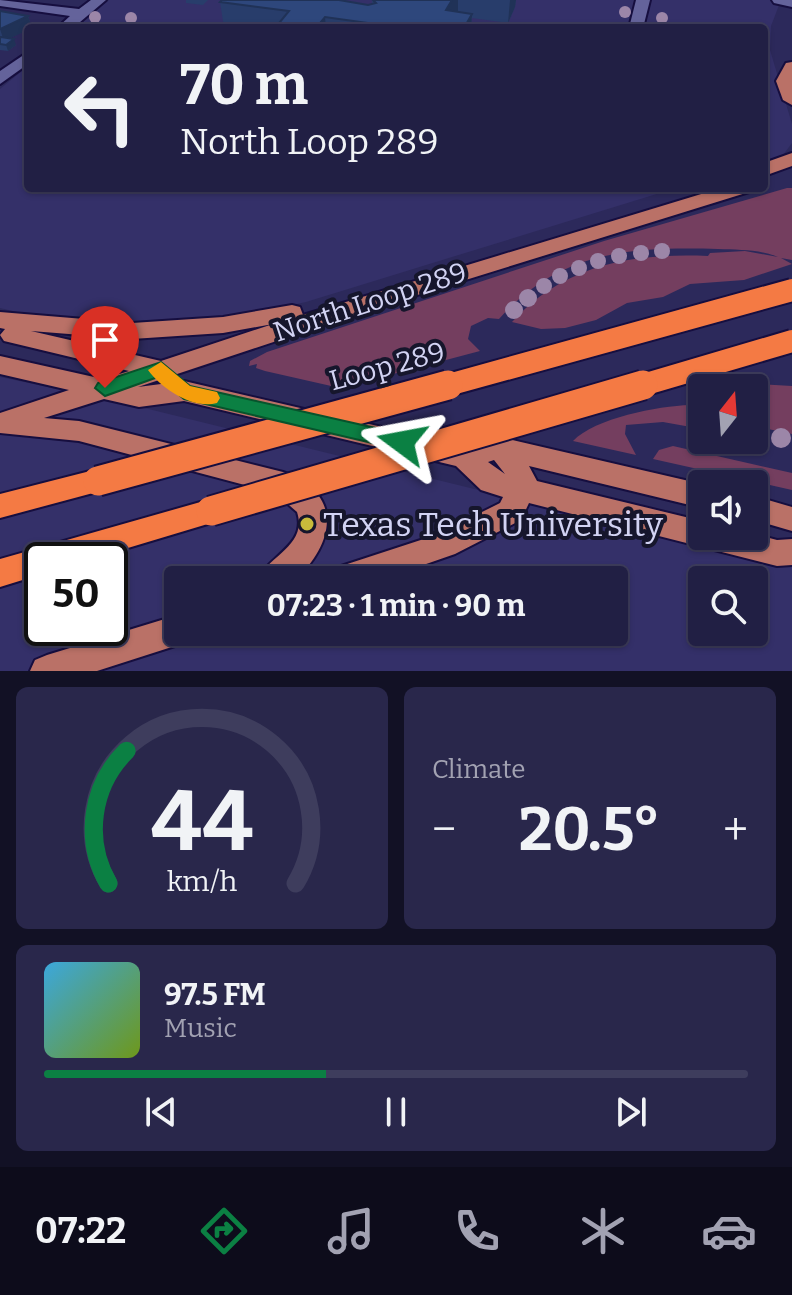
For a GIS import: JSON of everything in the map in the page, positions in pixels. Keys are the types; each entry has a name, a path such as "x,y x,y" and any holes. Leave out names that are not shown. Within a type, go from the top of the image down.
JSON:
{"highway":[{"name":"Loop 289","path":"0,506 792,290"},
{"path":"105,542 792,341"},
{"path":"0,573 24,566"}],"main road":[{"path":"792,67 785,81 792,100"},
{"path":"768,168 792,159"},
{"path":"768,181 792,175"},
{"path":"674,206 697,192"},
{"name":"North Loop 289","path":"0,425 377,299 727,192"},
{"path":"0,320 104,331 169,330 236,323 377,299"},
{"path":"0,332 161,369 184,391"},
{"path":"0,365 139,397 184,391 464,457 499,448 688,493"},
{"path":"0,425 79,431 283,484 300,492 311,502 316,519 313,531 292,566"},
{"path":"379,566 476,531 511,511 522,490 520,472 499,448"},
{"path":"464,457 491,482 688,531"},
{"path":"768,512 792,519"},
{"path":"765,550 792,552"},
{"path":"47,671 164,634"}],"street":[{"path":"69,24 99,0"},
{"path":"637,24 643,0"},
{"path":"779,0 792,3"},
{"path":"0,2 81,14"},
{"path":"0,58 24,59"},
{"path":"0,79 24,60"},
{"path":"0,79 19,82"}],"shaded area":[{"path":"109,0 781,0 771,26 770,50 792,124 792,143 783,155 768,163 768,24 79,24"},
{"path":"24,69 24,192 663,192 306,302 235,317 144,325 30,315 0,308 0,89"},
{"path":"792,188 792,260 781,258 792,264 744,280 690,284 663,297 627,303 596,320 565,328 541,329 512,322 554,287 602,266 653,257 708,256 710,253 745,251 778,257 756,251 718,249 627,252 573,266 523,296 499,319 488,318 471,326 468,339 480,351 340,388 265,371 256,368 257,364 249,366 250,361 267,352 604,241"},
{"name":"Texas Tech University","path":"0,377 116,401 688,541 688,550 723,550 792,567 792,671 0,671"},
{"path":"768,385 792,386 792,434 768,429"},
{"path":"688,405 688,426 663,422 626,425 625,434 636,455 573,441 611,420"},
{"path":"673,446 688,449 688,454 708,454 792,473 792,490 768,485 768,470 702,470 653,459 659,450"}],"building":[{"path":"339,0 368,5 376,3 373,0 452,0 446,10 472,14 466,24 375,24 325,17 319,24 278,24 289,11 220,2"},
{"path":"0,11 28,16 0,29"},
{"path":"0,37 14,39 6,45 0,44"}],"slow traffic":[{"path":"158,370 161,369 184,391 211,398"}],"place":[{"name":"Texas Tech University","path":"307,524"}],"route":[{"path":"105,388 161,369 184,391 402,442"}]}
